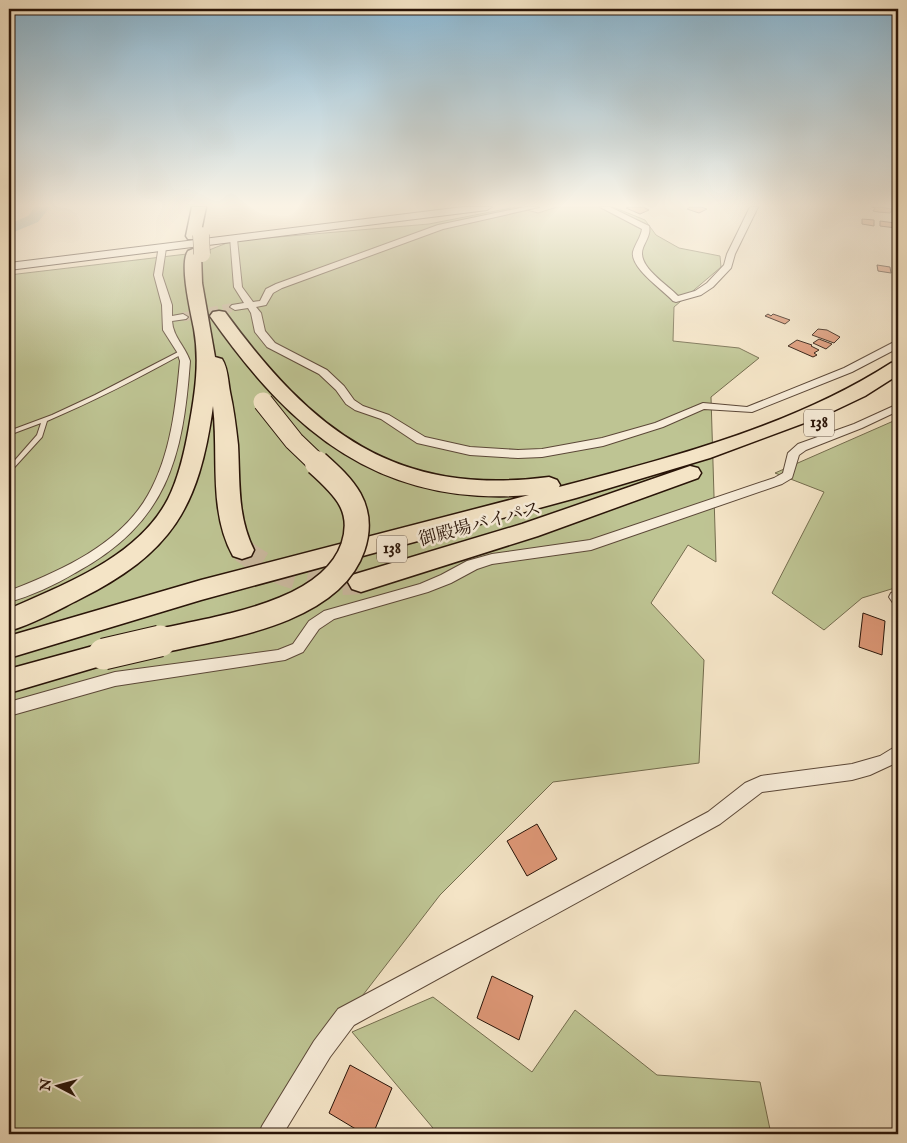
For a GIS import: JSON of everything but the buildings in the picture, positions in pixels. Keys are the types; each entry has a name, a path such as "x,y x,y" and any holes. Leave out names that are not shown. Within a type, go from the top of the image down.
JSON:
{"highway":[{"path":"196,261 247,356 275,386 331,435 382,467 408,477 470,489 503,490 570,482 772,436"},
{"path":"196,261 223,407 231,523 235,538 242,550"},
{"path":"9,620 61,598 104,575 141,548 163,525 178,502 189,474 196,445 203,409 206,376 206,353 194,290 196,261"},
{"path":"9,681 104,654 268,615 294,606 314,594 334,579 345,565 353,550 357,534 357,518 352,502 342,488 281,426 262,402 247,378 219,304"},
{"name":"138","path":"852,402 898,367"},
{"name":"138","path":"852,402 898,387"},
{"name":"御殿場バイパス","path":"9,661 92,633 252,586 612,490 772,436 852,402"},
{"path":"361,582 402,571 566,518 772,436"},
{"name":"御殿場バイパス","path":"9,647 90,621 249,576 593,486 687,458 772,436"}],"main road":[{"path":"9,267 63,260"}],"street":[{"path":"9,597 70,571 113,543 146,509 163,476 177,421 185,361 182,352 168,330 166,305 158,275 160,260"},
{"path":"235,260 238,287 251,304 256,313 260,332 271,346 323,372 340,388 350,402 359,408 384,417 421,440 442,446 495,454 542,453 603,442 659,425 703,406 748,410 848,370 898,344"},
{"path":"219,304 263,303 269,291 279,286 349,260"},
{"path":"639,260 648,273 668,289 676,299 698,293 710,285 728,266 729,260"},
{"path":"168,319 183,317"},
{"path":"9,709 114,680 280,656 298,648 314,625 329,615 424,588 472,565 492,559 591,545 778,481 788,475 794,454 802,447 858,426 898,407"},
{"path":"270,1134 322,1048 346,1017 714,818 758,784 870,768 892,759 898,753"}],"lane":[{"path":"9,434 44,421 105,393 182,352"},
{"path":"9,470 40,436 44,421"}],"green space":[{"path":"133,260 720,260 721,267 674,307 673,341 739,348 759,358 711,397 716,562 688,545 651,603 704,660 699,763 553,782 440,895 346,1017 273,1134 9,1134 9,275"},
{"path":"898,419 898,587 862,598 824,630 772,593 824,492 775,473"},
{"path":"433,997 532,1072 575,1010 657,1075 760,1082 771,1134 438,1134 352,1032"}],"tunnel":[{"path":"183,317 235,307"},
{"path":"242,550 270,568 298,578 328,583 361,582"}]}
